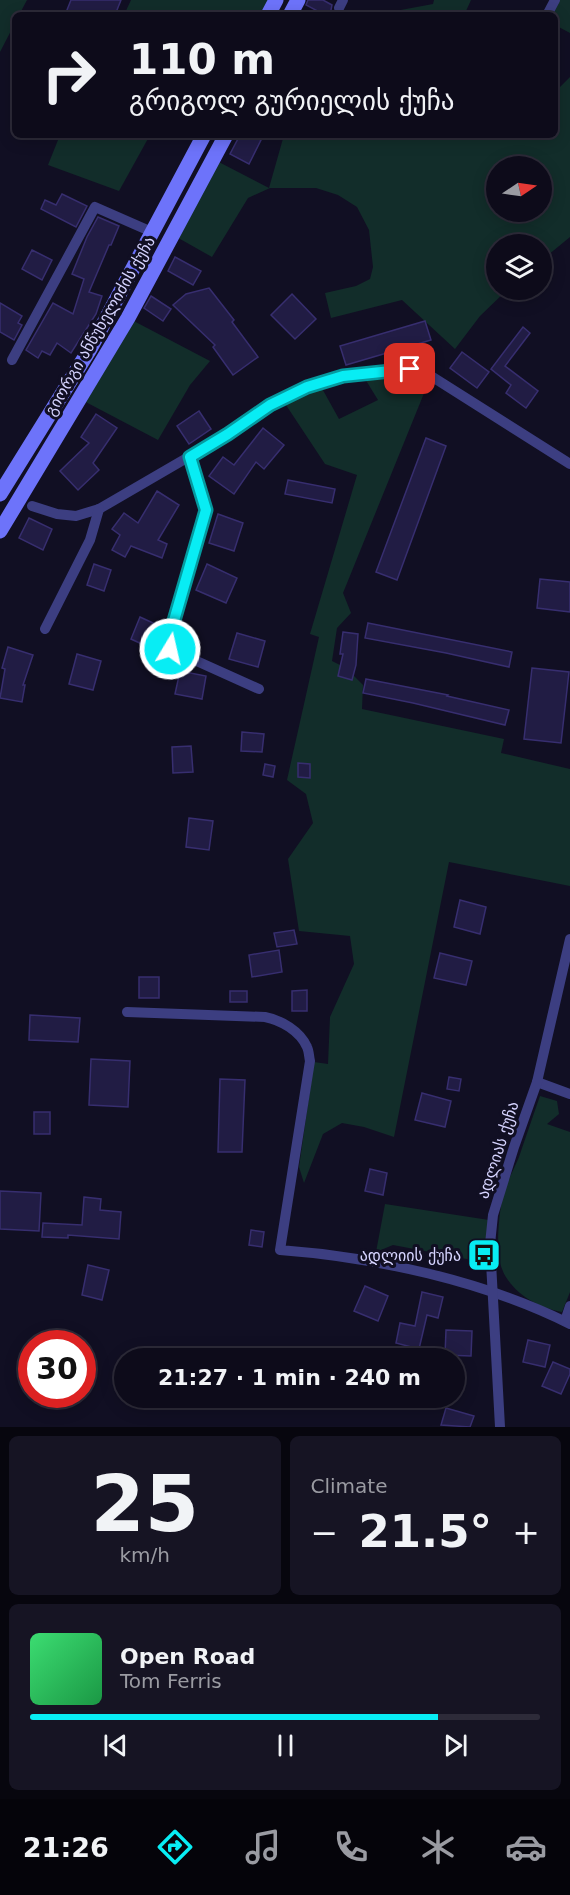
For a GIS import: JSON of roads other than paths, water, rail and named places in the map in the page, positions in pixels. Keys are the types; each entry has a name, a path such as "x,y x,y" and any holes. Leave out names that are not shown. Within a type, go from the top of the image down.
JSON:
{"main road":[{"name":"გიორგი ანწუხელიძის ქუჩა","path":"0,494 90,349 202,138"},
{"name":"გიორგი ანწუხელიძის ქუჩა","path":"0,531 128,318 224,138"}],"street":[{"path":"12,360 95,207 152,232"},
{"path":"32,506 57,514 76,516 99,509 228,434 270,405 307,387 343,376 410,369 431,376 570,464"},
{"path":"190,457 206,510 169,638 170,649 260,689"},
{"path":"45,629 90,540 99,509"},
{"name":"ადლიას ქუჩა","path":"500,1427 490,1244 493,1215 513,1147 537,1082 570,939"},
{"path":"127,1012 265,1017 279,1020 308,1047 310,1061 280,1250 316,1253 384,1264 492,1291 567,1322 570,1306"},
{"path":"537,1082 570,1094"}],"place":[{"name":"ადლიის ქუჩა","path":"484,1255"}]}
